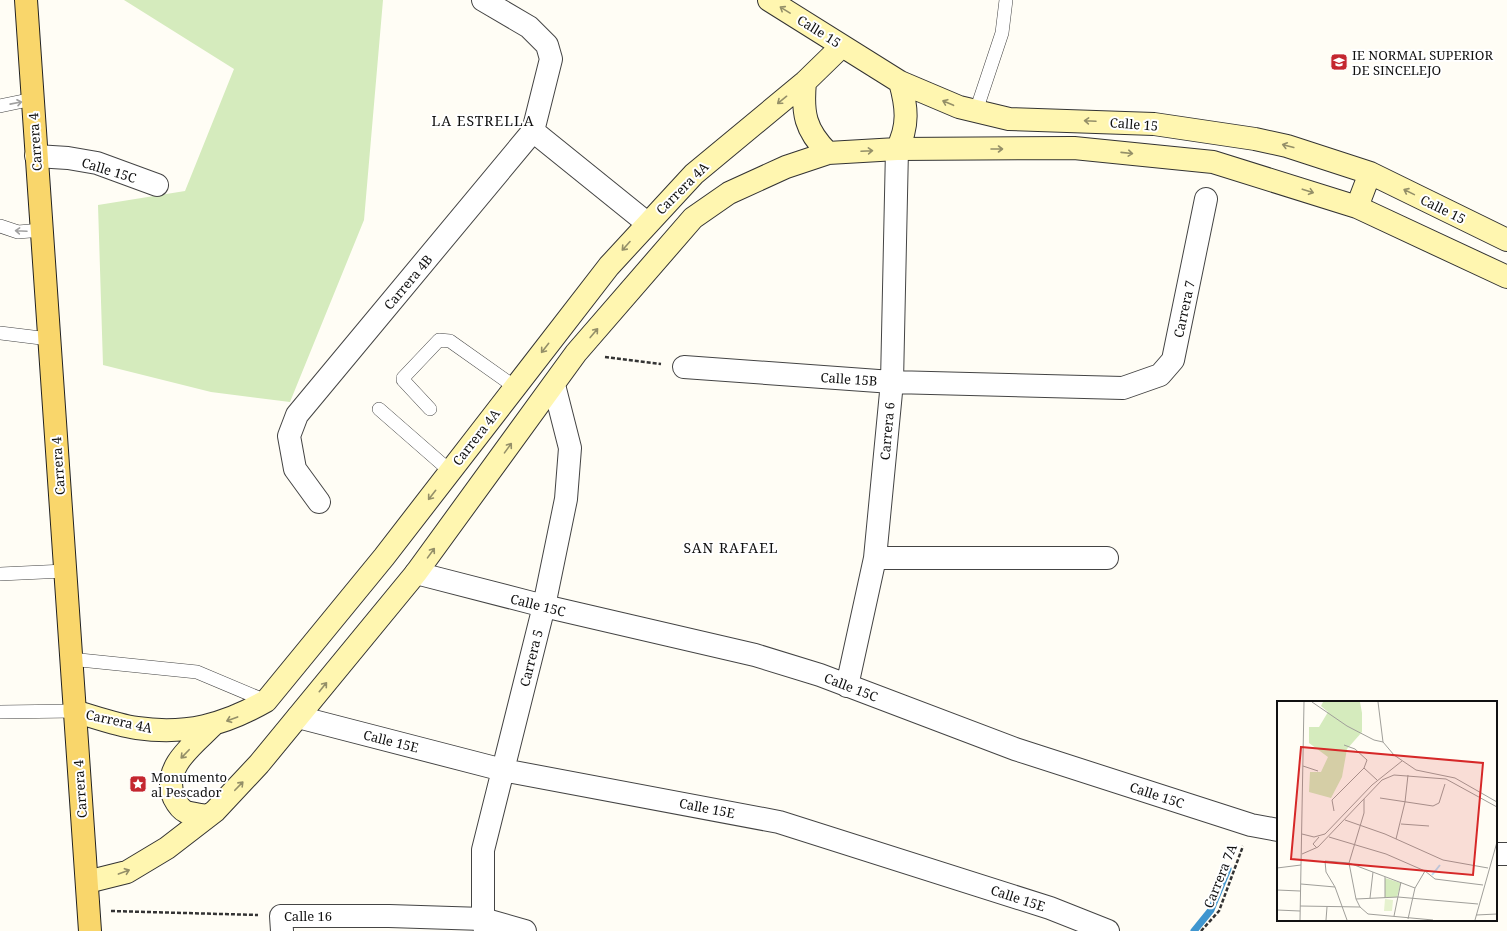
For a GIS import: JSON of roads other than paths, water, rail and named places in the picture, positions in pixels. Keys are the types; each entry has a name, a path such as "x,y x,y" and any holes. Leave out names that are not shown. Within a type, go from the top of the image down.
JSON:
{"main road":[{"name":"Carrera 4","path":"26,0 89,920"},
{"name":"Calle 15","path":"769,0 900,82 959,107 1009,119 1154,124 1255,139 1287,146 1370,173 1507,240"},
{"name":"Carrera 4A","path":"74,711 136,728 171,731 212,726 241,715 266,701 384,558 609,266 694,174 804,82 842,46"},
{"path":"804,82 803,100 805,115 813,136 828,152"},
{"path":"897,149 903,136 907,120 906,102 900,82"},
{"path":"87,882 127,872 167,848 208,816 260,764 416,573 576,353 693,218 729,192 786,167 828,152 897,149 1074,148 1214,162 1357,207 1507,277"},
{"path":"1357,207 1370,173"},
{"path":"208,816 186,812 177,805 170,789 171,776 180,758 212,726"}],"street":[{"name":"Carrera 4B","path":"320,502 295,469 289,436 297,415 533,131 551,59 547,46 529,27 483,0"},
{"path":"533,131 648,223"},
{"name":"Carrera 6","path":"847,686 875,558 892,382 897,149"},
{"name":"Calle 15C","path":"36,156 68,158 97,163 157,185"},
{"name":"Carrera 7","path":"1123,388 1160,375 1173,360 1206,199"},
{"name":"Calle 15B","path":"684,367 892,382 1123,388"},
{"name":"Carrera 5","path":"484,925 483,850 544,606 566,499 570,448 554,385"},
{"path":"875,558 1107,558"},
{"name":"Calle 15C","path":"416,573 544,606 755,655 847,686 1015,750 1251,825 1277,830"},
{"name":"Calle 15E","path":"298,717 503,770 779,822 1050,908 1108,931"},
{"name":"Calle 16","path":"281,923 389,916 484,925 525,931"}],"lane":[{"path":"976,112 1002,33 1006,0"},
{"path":"0,106 33,99"},
{"path":"0,226 18,232 42,230"},
{"path":"0,333 49,339"},
{"path":"430,409 403,380 403,378 439,340 450,341 515,388"},
{"path":"380,409 450,471"},
{"path":"0,574 65,571"},
{"path":"70,659 197,672 266,701"},
{"path":"0,712 74,711"}],"waterway":[{"path":"1194,931 1211,910 1228,869"}],"place":[{"name":"IE NORMAL SUPERIOR DE SINCELEJO","path":"1339,62"},
{"name":"Monumento al Pescador","path":"138,784"}],"district":[{"name":"LA ESTRELLA","path":"483,121"},
{"name":"SAN RAFAEL","path":"731,548"}]}
